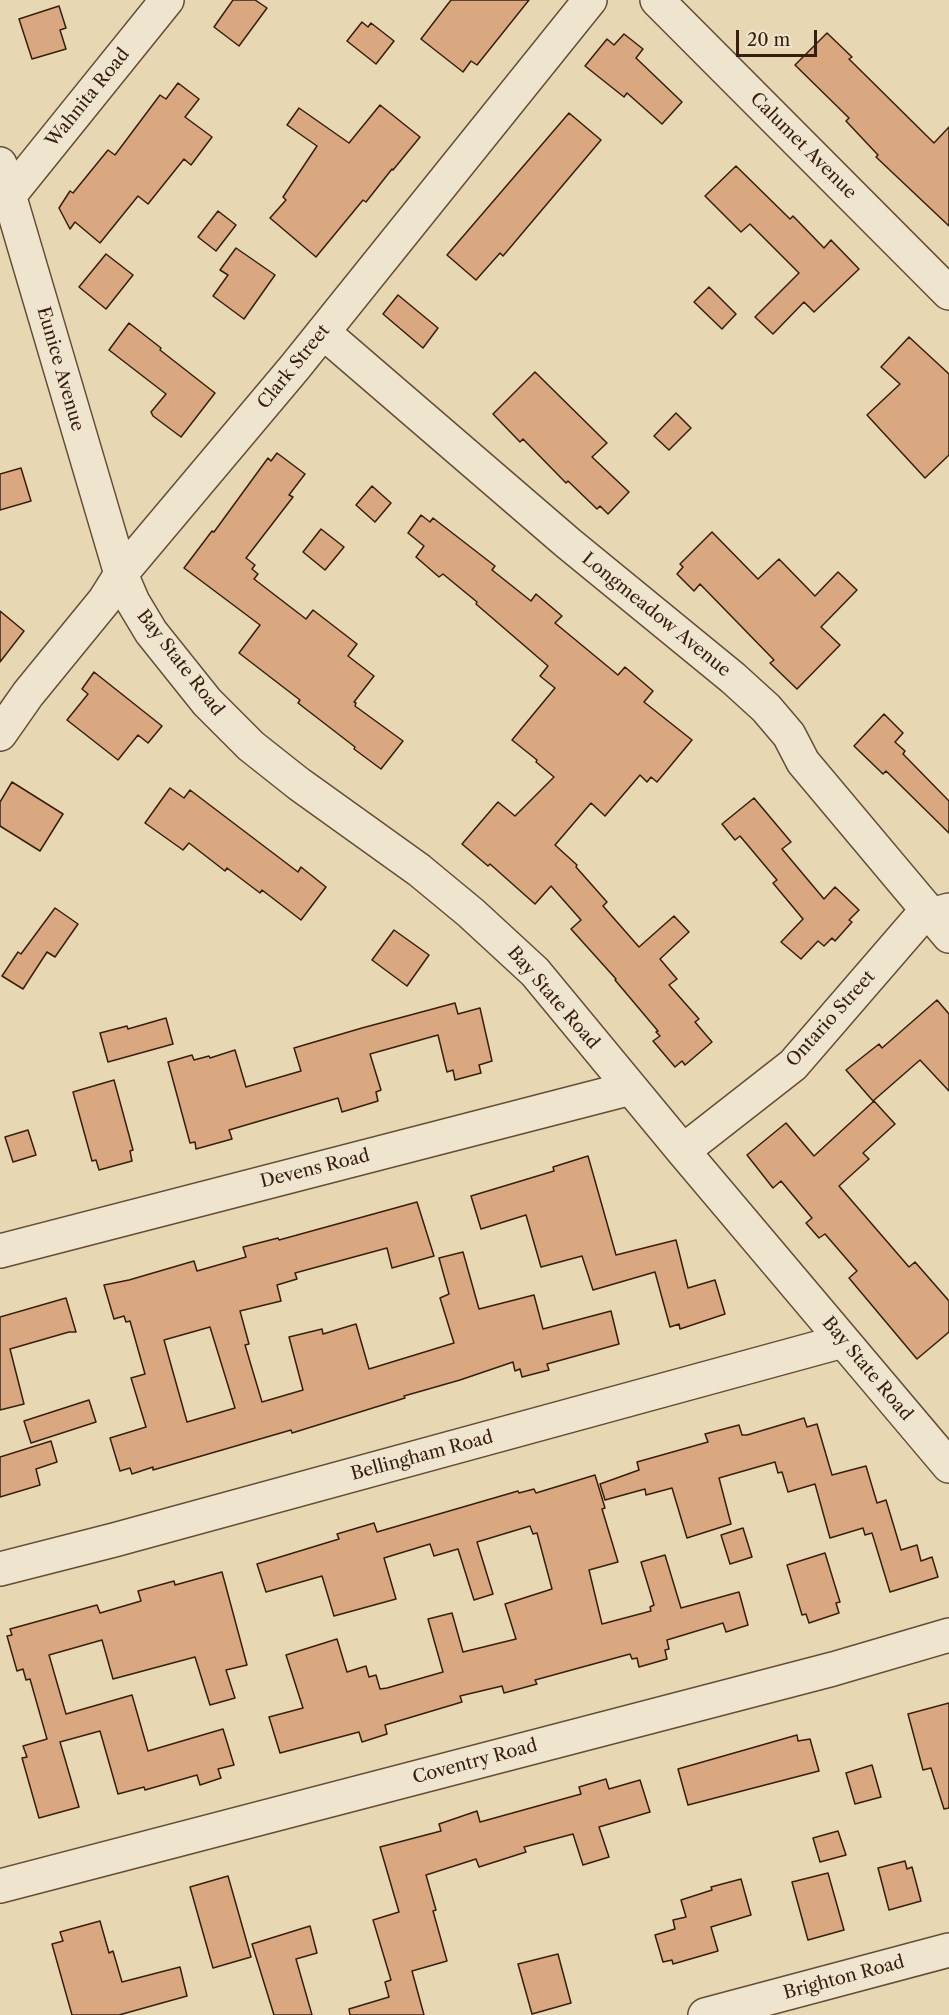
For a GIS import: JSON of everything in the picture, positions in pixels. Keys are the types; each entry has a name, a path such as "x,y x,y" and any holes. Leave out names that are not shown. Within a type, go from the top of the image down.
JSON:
{"street":[{"name":"Wahnita Road","path":"9,196 168,0"},
{"name":"Clark Street","path":"0,734 28,694 104,601 121,574 323,332 590,0"},
{"name":"Calumet Avenue","path":"657,0 949,293"},
{"name":"Eunice Avenue","path":"0,164 121,574"},
{"name":"Longmeadow Avenue","path":"323,332 568,543 733,678 766,708 789,735 803,762 943,920"},
{"name":"Bay State Road","path":"121,574 133,602 151,632 207,702 251,746 419,870 535,972 683,1152 949,1466"},
{"name":"Ontario Street","path":"683,1152 793,1065 920,918 943,920"},
{"name":"Devens Road","path":"0,1251 631,1088"},
{"name":"Bellingham Road","path":"0,1569 843,1341"},
{"name":"Coventry Road","path":"0,1886 833,1669 949,1635"},
{"name":"Brighton Road","path":"705,2015 949,1950"}],"building":[{"path":"233,0 255,0 267,8 239,46 214,27"},
{"path":"451,0 529,0 477,65 471,61 463,72 421,39"},
{"path":"59,6 66,28 60,30 66,49 32,59 19,19"},
{"path":"362,22 368,27 371,23 394,41 376,64 347,41"},
{"path":"827,33 852,57 849,59 934,143 949,127 949,226 876,157 878,155 846,121 849,118 795,65"},
{"path":"624,34 643,49 636,58 682,102 662,124 627,93 624,97 585,66 607,39 614,45"},
{"path":"178,83 199,99 185,117 212,137 191,165 184,159 148,204 138,196 100,243 75,222 70,229 59,208 70,191 73,193 108,150 115,155 160,95 166,99"},
{"path":"380,105 420,137 366,202 363,200 316,257 270,218 286,200 283,197 317,146 287,125 299,108 349,143"},
{"path":"569,113 601,140 503,256 500,253 476,280 447,255"},
{"path":"736,166 790,219 793,216 824,248 831,240 859,269 814,312 804,302 773,334 755,317 799,273 750,224 741,232 705,196"},
{"path":"218,211 236,225 216,251 198,237"},
{"path":"236,248 275,275 244,319 213,296 228,275 220,270"},
{"path":"106,254 133,275 106,309 79,287"},
{"path":"709,287 736,314 722,329 694,302"},
{"path":"398,295 438,328 423,348 383,314"},
{"path":"129,323 215,393 181,437 151,412 166,394 109,350"},
{"path":"909,337 949,374 949,455 925,478 867,415 900,384 881,367"},
{"path":"535,372 607,443 592,457 629,492 608,514 600,506 597,509 568,481 566,483 523,439 520,442 493,414"},
{"path":"676,413 691,428 669,450 654,436"},
{"path":"277,453 305,474 289,495 293,497 246,558 255,565 252,569 258,574 254,579 306,619 313,610 357,644 348,656 374,676 354,702 355,706 403,741 381,769 298,703 300,700 239,653 260,625 184,568 212,531 214,532 268,458 271,461"},
{"path":"21,468 31,501 0,510 0,474"},
{"path":"372,486 391,503 375,522 356,505"},
{"path":"421,515 430,522 433,518 495,566 492,570 531,601 536,594 562,616 555,623 618,675 625,667 653,691 644,702 692,740 657,782 651,777 647,782 640,775 605,816 591,803 555,845 577,865 576,867 607,902 603,906 639,947 674,916 689,932 660,959 677,979 669,985 699,1019 695,1022 712,1042 685,1065 682,1061 675,1067 653,1041 660,1036 656,1032 658,1031 571,929 581,920 551,886 535,904 490,864 488,866 462,844 498,802 515,816 554,777 512,740 555,688 540,676 548,666 476,604 477,602 443,574 439,577 416,557 424,546 408,533"},
{"path":"321,529 344,547 325,570 303,552"},
{"path":"712,532 758,579 779,559 815,596 838,572 857,590 821,627 840,645 797,689 770,663 774,660 700,584 694,591 677,574 683,567 680,564"},
{"path":"0,611 24,631 0,662"},
{"path":"94,672 162,726 148,743 138,735 118,760 67,720 88,694 82,689"},
{"path":"884,714 903,733 895,742 905,751 903,754 949,801 949,833 886,771 883,774 854,746"},
{"path":"12,782 63,814 40,851 0,826 0,802"},
{"path":"170,788 184,798 190,790 298,872 301,867 326,887 301,920 262,890 260,893 227,868 225,871 189,843 183,850 145,823"},
{"path":"754,798 791,842 782,849 824,899 835,887 859,910 849,920 852,922 835,941 832,938 824,946 818,941 801,959 781,942 803,919 773,883 777,880 740,836 735,840 722,824"},
{"path":"55,908 78,924 55,957 47,952 23,989 2,976 18,952 21,954"},
{"path":"394,930 429,955 407,986 372,960"},
{"path":"937,1000 949,1014 949,1091 920,1060 873,1101 846,1070 879,1044 882,1048"},
{"path":"455,1003 458,1014 480,1008 492,1061 479,1065 481,1073 455,1080 453,1070 447,1072 438,1035 370,1054 381,1090 376,1092 378,1101 342,1112 338,1098 229,1130 232,1139 196,1149 195,1142 190,1143 168,1062 192,1055 194,1060 209,1056 210,1058 235,1050 246,1087 301,1071 294,1048"},
{"path":"166,1018 173,1044 108,1062 100,1033 127,1026 128,1029"},
{"path":"114,1080 133,1150 130,1151 132,1161 99,1170 96,1160 92,1161 73,1092"},
{"path":"874,1101 895,1124 863,1153 869,1159 839,1186 909,1267 915,1262 949,1301 949,1332 917,1359 849,1278 857,1271 825,1234 819,1238 806,1223 812,1218 781,1181 773,1188 747,1155 786,1123 814,1156"},
{"path":"28,1130 36,1155 13,1162 5,1137"},
{"path":"588,1156 616,1255 676,1240 688,1288 715,1280 725,1314 680,1329 679,1324 670,1327 655,1272 593,1290 582,1256 541,1267 526,1215 481,1229 471,1196 554,1171 553,1167"},
{"path":"417,1202 434,1256 392,1268 387,1248 295,1273 297,1279 277,1285 281,1301 240,1311 249,1344 245,1345 262,1402 303,1390 289,1337 322,1329 323,1334 356,1324 369,1369 454,1343 440,1298 449,1294 439,1258 463,1252 479,1309 534,1295 543,1329 611,1311 619,1344 547,1364 549,1370 522,1377 520,1369 515,1371 513,1362 292,1433 291,1430 153,1470 153,1467 132,1474 130,1468 120,1471 110,1438 146,1427 131,1378 145,1374 130,1321 126,1322 124,1316 114,1319 104,1285 194,1261 197,1271 246,1257 243,1247 278,1238 279,1240","holes":["210,1327 235,1408 187,1422 164,1340"]},
{"path":"66,1298 76,1332 10,1349 24,1404 0,1410 0,1317"},
{"path":"89,1400 96,1422 31,1443 24,1421"},
{"path":"804,1418 807,1427 817,1424 832,1475 866,1466 877,1503 886,1500 901,1550 917,1545 921,1561 932,1557 938,1577 890,1592 872,1533 865,1535 863,1528 830,1538 815,1484 788,1492 782,1472 778,1473 775,1462 719,1478 731,1524 687,1538 672,1488 646,1495 645,1489 605,1500 600,1484 639,1470 637,1462 708,1442 705,1434 739,1425 742,1435 747,1435"},
{"path":"51,1441 57,1462 36,1469 40,1485 0,1497 0,1457"},
{"path":"595,1475 605,1508 602,1509 618,1562 589,1570 602,1624 651,1611 650,1607 654,1605 641,1562 665,1555 681,1608 739,1592 748,1625 726,1632 723,1623 667,1640 669,1649 665,1650 667,1659 639,1667 637,1658 632,1659 630,1654 535,1680 537,1684 504,1693 502,1686 460,1696 462,1702 385,1725 387,1734 362,1742 359,1732 280,1753 269,1717 303,1708 286,1655 337,1639 347,1672 366,1666 369,1677 376,1675 380,1689 387,1688 443,1672 428,1619 452,1613 463,1652 516,1639 505,1604 552,1589 537,1533 533,1534 530,1526 477,1542 493,1594 474,1600 458,1549 434,1556 430,1544 384,1558 396,1599 334,1616 322,1576 266,1592 257,1564 339,1539 337,1534 374,1523 377,1532 518,1491 519,1493 534,1489 536,1493"},
{"path":"743,1528 752,1557 730,1564 721,1535"},
{"path":"825,1553 840,1602 836,1603 839,1613 809,1623 806,1614 802,1615 787,1565"},
{"path":"222,1572 247,1665 226,1670 235,1698 210,1705 195,1657 113,1679 102,1640 49,1655 66,1714 132,1695 148,1751 223,1729 234,1765 218,1769 221,1778 200,1785 197,1775 145,1790 144,1787 118,1794 100,1731 60,1742 79,1807 39,1818 22,1758 27,1757 23,1746 47,1739 30,1679 26,1680 23,1669 17,1671 7,1636 12,1635 10,1629 97,1605 100,1613 141,1601 138,1591 174,1581 175,1585"},
{"path":"949,1703 949,1808 944,1809 931,1768 923,1770 908,1714"},
{"path":"797,1735 798,1741 810,1739 819,1771 688,1805 678,1769"},
{"path":"872,1765 881,1797 855,1804 846,1773"},
{"path":"606,1779 609,1789 640,1780 650,1812 599,1827 609,1857 583,1865 573,1834 524,1847 526,1852 479,1867 476,1859 426,1875 447,1961 412,1971 424,2015 350,2015 349,2009 389,1997 385,1982 391,1980 373,1920 399,1912 380,1847 441,1831 439,1824 477,1811 480,1822 581,1794 579,1787"},
{"path":"838,1831 846,1855 820,1862 813,1838"},
{"path":"905,1861 907,1869 912,1867 921,1901 889,1910 878,1868"},
{"path":"828,1873 844,1930 808,1940 792,1882"},
{"path":"228,1876 251,1957 213,1968 190,1887"},
{"path":"741,1879 751,1915 711,1927 718,1951 673,1964 672,1960 663,1962 655,1935 675,1929 673,1920 686,1917 681,1900 712,1890 711,1887"},
{"path":"100,1921 109,1953 113,1951 122,1982 180,1967 187,1996 119,2015 72,2015 52,1944 63,1941 60,1932"},
{"path":"310,1926 317,1953 296,1959 312,2015 274,2015 252,1944"},
{"path":"558,1954 571,2003 532,2014 518,1964"}]}
